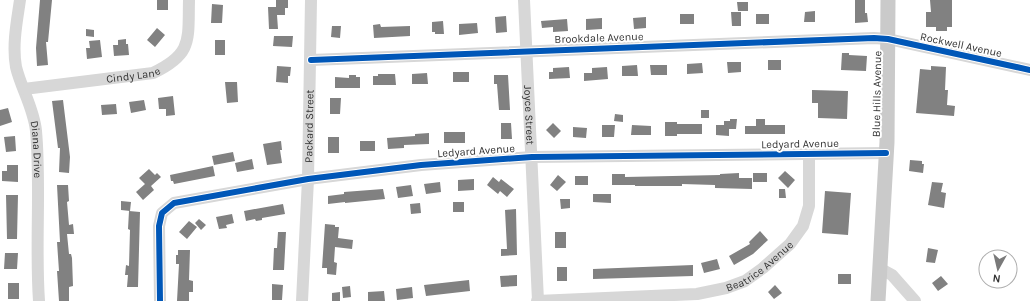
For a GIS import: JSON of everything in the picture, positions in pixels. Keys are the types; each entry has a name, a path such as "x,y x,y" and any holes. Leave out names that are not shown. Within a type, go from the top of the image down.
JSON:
{"main road":[{"name":"Blue Hills Avenue","path":"878,301 886,153 888,0"}],"street":[{"name":"Diana Drive","path":"20,0 14,51 16,67 36,128 39,175 37,279 39,301"},
{"name":"Cindy Lane","path":"24,89 152,73 164,68 177,59 184,50 188,38 188,0"},
{"name":"Packard Street","path":"302,301 308,179 311,0"},
{"name":"Joyce Street","path":"524,0 538,301"},
{"name":"Brookdale Avenue","path":"311,60 874,38 888,39"},
{"name":"Rockwell Avenue","path":"888,39 1030,70"},
{"name":"Ledyard Avenue","path":"160,301 159,226 162,213 174,203 308,179 421,165 532,157 886,153"},
{"name":"Beatrice Avenue","path":"538,301 698,294 726,288 745,281 763,268 790,244 803,226 809,206 809,154"},
{"path":"879,268 892,275 914,301"}],"building":[{"path":"40,0 52,0 48,42 46,42 48,65 37,66 36,48"},
{"path":"157,0 168,0 168,10 157,10"},
{"path":"276,0 288,0 288,8 285,8 285,15 277,15 278,29 269,29 268,7 276,7"},
{"path":"855,0 865,0 865,13 867,13 868,22 855,23"},
{"path":"930,0 952,0 952,27 947,27 947,31 936,31 936,27 926,27 926,12 931,12"},
{"path":"737,2 748,2 748,11 738,11"},
{"path":"212,4 223,5 222,23 211,23"},
{"path":"815,11 815,22 804,22 805,12"},
{"path":"731,12 741,12 741,26 732,26"},
{"path":"680,14 694,14 694,24 680,24"},
{"path":"756,14 769,14 769,24 756,24"},
{"path":"506,16 507,32 496,33 495,17"},
{"path":"646,17 646,28 634,29 633,18"},
{"path":"602,18 602,29 586,30 586,19"},
{"path":"567,19 568,31 553,32 553,27 542,28 541,21"},
{"path":"443,21 444,34 435,34 435,32 432,32 432,22"},
{"path":"477,23 478,33 459,35 459,24"},
{"path":"380,24 381,27 410,26 410,36 374,38 373,25"},
{"path":"332,26 341,26 340,38 331,37"},
{"path":"157,28 165,35 155,47 147,40"},
{"path":"86,29 94,30 94,37 86,36"},
{"path":"274,36 293,36 292,47 273,46"},
{"path":"126,39 129,55 114,56 113,45 118,45 118,40"},
{"path":"100,40 102,57 87,59 86,48 90,48 89,41"},
{"path":"215,40 225,40 225,55 215,55"},
{"path":"842,53 867,56 866,71 841,70"},
{"path":"768,60 781,60 781,70 768,70"},
{"path":"727,62 741,62 741,72 728,73"},
{"path":"702,63 703,73 687,74 687,64"},
{"path":"637,65 638,76 622,76 622,66"},
{"path":"650,65 667,65 667,75 651,75"},
{"path":"277,66 291,67 290,76 288,76 288,83 276,82"},
{"path":"931,66 946,67 945,90 948,90 947,105 955,106 954,116 916,113 920,69 931,70"},
{"path":"569,67 570,78 549,79 549,72 553,72 553,68"},
{"path":"607,67 608,79 584,81 584,73 592,73 592,68"},
{"path":"453,72 469,72 469,82 453,82"},
{"path":"427,73 428,84 412,84 412,74"},
{"path":"378,74 395,74 396,85 373,85 373,76 378,76"},
{"path":"349,75 356,75 356,77 360,77 360,88 335,88 335,77 349,78"},
{"path":"494,75 508,75 510,110 499,110 497,84 494,84"},
{"path":"225,82 237,82 238,102 227,103"},
{"path":"812,90 848,91 847,119 818,118 818,103 812,103"},
{"path":"173,96 175,115 166,116 166,109 159,109 158,98"},
{"path":"330,98 341,98 340,114 330,114"},
{"path":"63,100 70,157 69,173 59,172 60,148 58,148 52,101"},
{"path":"144,100 146,110 131,113 129,102"},
{"path":"116,104 117,114 102,115 101,105"},
{"path":"8,108 12,122 0,126 0,110"},
{"path":"701,110 709,110 709,118 701,118"},
{"path":"615,114 623,115 623,122 614,121"},
{"path":"730,119 737,119 736,129 729,129 729,136 716,135 716,125 724,125 724,121 730,121"},
{"path":"756,119 765,119 765,125 785,125 785,134 745,134 745,126 756,126"},
{"path":"665,122 677,122 677,124 702,124 702,134 677,134 677,136 665,136"},
{"path":"501,123 511,123 512,139 501,139"},
{"path":"553,123 561,131 554,138 546,130"},
{"path":"602,125 615,125 614,137 602,137"},
{"path":"632,125 651,126 651,135 631,135"},
{"path":"573,127 587,128 586,138 573,137"},
{"path":"444,132 465,132 465,143 444,143"},
{"path":"429,133 429,144 404,145 404,148 388,149 387,138 415,136 415,134"},
{"path":"15,136 16,151 6,152 4,137"},
{"path":"328,137 339,137 339,153 328,153"},
{"path":"281,141 282,150 280,150 282,163 267,165 263,144"},
{"path":"360,141 375,141 375,151 360,151"},
{"path":"233,152 235,161 214,165 212,156"},
{"path":"252,159 254,169 237,172 235,163"},
{"path":"910,160 922,161 922,164 924,164 923,173 909,171"},
{"path":"7,165 18,165 18,182 2,181 2,171 7,171"},
{"path":"213,166 215,176 174,184 173,181 171,181 170,175"},
{"path":"149,169 155,175 157,173 161,177 151,186 154,190 143,200 136,192 145,184 139,178"},
{"path":"785,171 795,180 788,188 778,178"},
{"path":"739,173 739,178 752,178 752,189 715,188 715,185 682,184 682,186 612,185 612,174 625,174 625,177 720,175"},
{"path":"753,173 767,173 767,182 753,182"},
{"path":"558,175 566,182 557,191 550,185"},
{"path":"575,176 588,176 588,185 575,185"},
{"path":"493,177 499,182 501,179 514,189 507,197 500,191 498,194 487,185"},
{"path":"474,179 474,190 458,191 458,180"},
{"path":"440,182 441,192 426,194 424,184"},
{"path":"932,182 943,183 941,192 946,193 944,208 928,205"},
{"path":"57,185 68,185 69,201 67,202 69,225 73,224 74,234 67,234 69,254 71,254 72,258 73,286 69,287 69,301 59,301 57,242 60,242"},
{"path":"411,185 413,196 398,198 396,187"},
{"path":"383,189 385,199 328,204 328,196 344,194 344,192"},
{"path":"779,189 785,189 786,198 779,198"},
{"path":"825,191 851,193 848,235 822,233"},
{"path":"593,194 611,194 611,203 593,202"},
{"path":"6,195 18,195 17,239 7,239"},
{"path":"560,199 570,199 570,208 561,209"},
{"path":"121,201 131,202 130,211 121,210"},
{"path":"453,202 464,202 464,212 453,212"},
{"path":"420,203 421,213 411,214 410,204"},
{"path":"283,204 285,214 262,218 262,220 256,221 255,219 246,221 244,211"},
{"path":"516,209 517,255 501,256 501,249 507,249 505,210"},
{"path":"129,211 140,212 138,287 127,287 128,275 125,275 126,265 129,266"},
{"path":"232,214 234,223 226,225 227,228 219,229 216,217"},
{"path":"199,219 206,225 201,230 195,223"},
{"path":"189,221 197,227 187,239 179,232"},
{"path":"325,224 339,227 338,238 353,240 352,249 335,247 334,262 337,263 336,275 327,274 327,268 322,268"},
{"path":"760,231 768,240 753,254 734,265 729,256 750,244 749,242"},
{"path":"278,232 286,232 284,270 273,270 274,248 277,248"},
{"path":"555,232 566,232 566,248 555,248"},
{"path":"928,248 938,250 935,263 926,262"},
{"path":"178,250 190,250 189,280 193,281 193,292 189,292 189,301 177,301 179,264 176,264 176,255 178,255"},
{"path":"5,253 18,253 17,269 4,269"},
{"path":"717,259 720,269 704,273 701,263"},
{"path":"693,265 693,276 593,279 593,269"},
{"path":"557,267 567,267 567,281 557,281"},
{"path":"838,274 851,274 851,284 838,284"},
{"path":"517,275 517,286 501,287 500,276"},
{"path":"941,276 948,284 938,291 932,283"},
{"path":"469,280 470,291 426,296 424,285"},
{"path":"8,283 19,283 19,299 8,299"},
{"path":"272,284 283,285 282,300 272,300"},
{"path":"775,285 782,293 774,299 768,292"},
{"path":"350,286 351,297 343,298 342,287"},
{"path":"412,287 413,298 397,300 396,289"},
{"path":"384,291 385,301 368,301 368,292"},
{"path":"340,292 340,301 332,301 332,293"}],"cycle path":[{"path":"311,60 874,38 888,39 1030,70"},
{"path":"160,301 159,226 162,213 174,203 308,179 421,165 532,157 886,153"}]}
